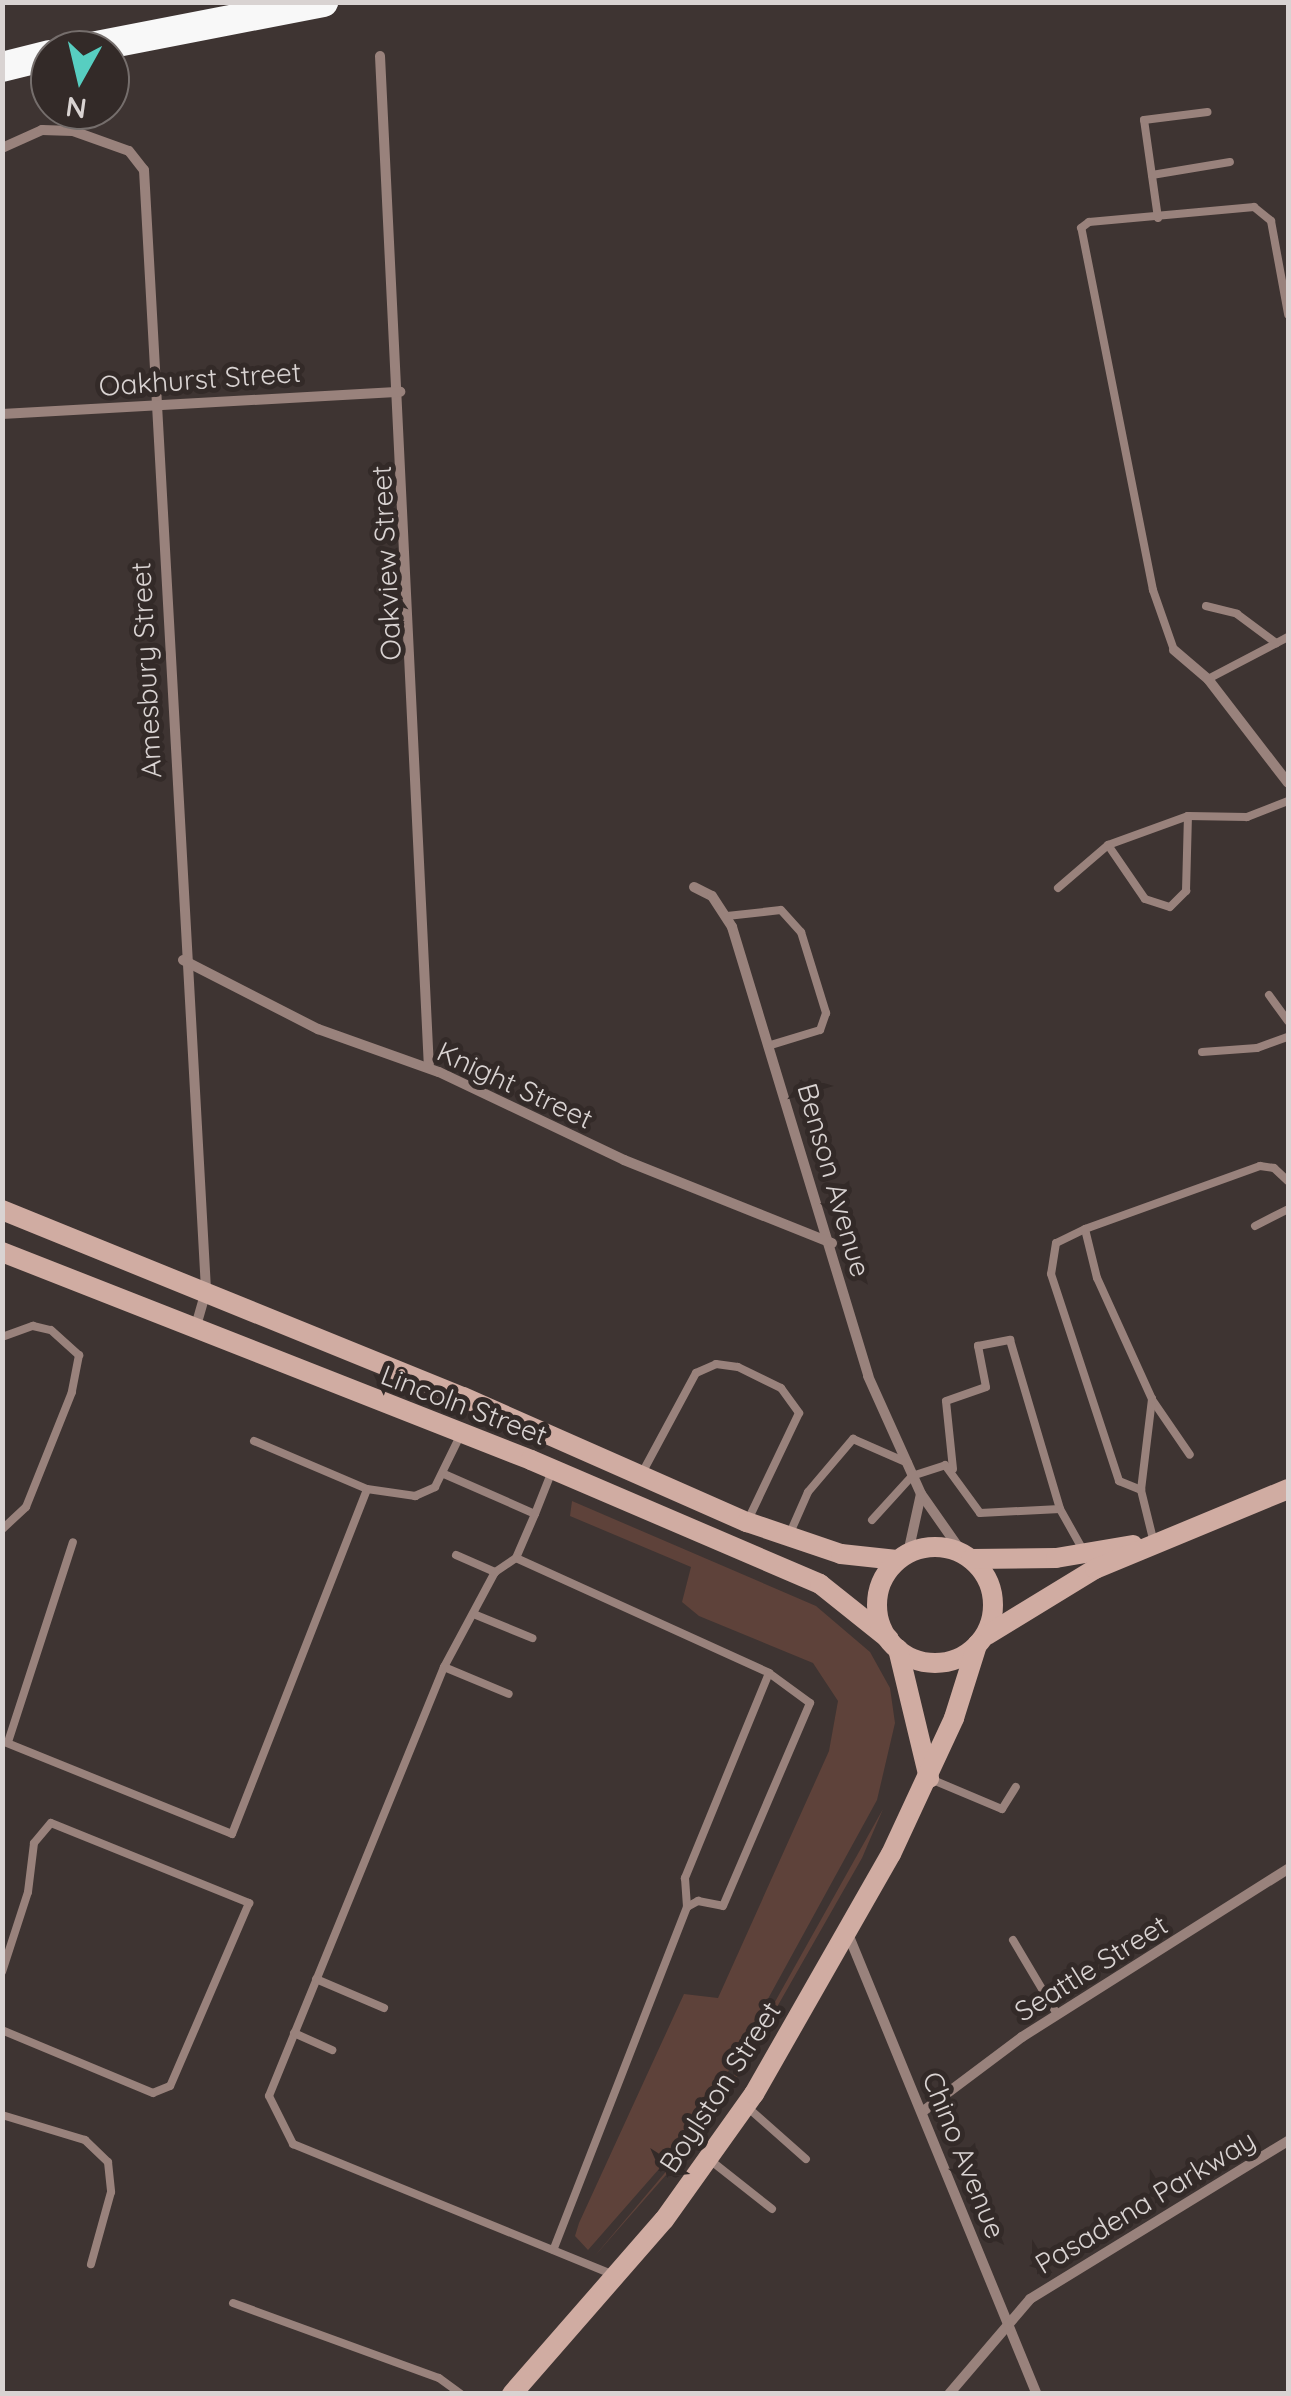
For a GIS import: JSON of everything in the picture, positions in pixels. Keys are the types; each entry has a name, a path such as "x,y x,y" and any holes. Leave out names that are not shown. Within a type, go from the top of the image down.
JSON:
{"highway":[{"path":"130,40 323,2"}],"main road":[{"name":"Lincoln Street","path":"2,1210 474,1402 788,1538 840,1554 903,1556"},
{"name":"Lincoln Street","path":"3,1252 462,1433 820,1584 894,1644"},
{"path":"462,1433 474,1402"},
{"path":"553,1470 566,1441"},
{"path":"894,1644 917,1661 943,1662 1095,1568 1288,1488"},
{"path":"928,1778 894,1644 876,1601 903,1556 1056,1558 1083,1550 1154,1544"},
{"path":"966,1555 990,1590 982,1640"},
{"name":"Boylston Street","path":"512,2394 616,2276 710,2160 746,2106 848,1934 928,1778 982,1640"}],"street":[{"name":"Oakview Street","path":"380,56 400,392 428,1068"},
{"name":"Amesbury Street","path":"2,148 42,130 73,131 129,151 144,170 183,960 206,1292 196,1326"},
{"name":"Oakhurst Street","path":"2,414 400,392"},
{"path":"1174,650 1208,679 1288,783"},
{"name":"Benson Avenue","path":"694,887 727,916 832,1243 868,1376 921,1494 966,1555"},
{"name":"Knight Street","path":"183,960 318,1030 428,1068 624,1160 832,1243"},
{"path":"903,1556 921,1494"},
{"name":"Seattle Street","path":"922,2112 1058,2014 1288,1869"},
{"name":"Chino Avenue","path":"848,1934 1037,2394"},
{"name":"Pasadena Parkway","path":"949,2394 1005,2324 1068,2271 1288,2141"}],"lane":[{"path":"1158,218 1144,120 1207,112"},
{"path":"1152,174 1230,162"},
{"path":"1174,650 1153,590 1080,240 1089,222 1254,207 1271,221 1288,314"},
{"path":"1206,606 1237,614 1276,643"},
{"path":"1208,679 1288,636"},
{"path":"1058,888 1108,845 1188,816 1247,817 1288,800"},
{"path":"1108,845 1145,899 1170,908 1186,891 1188,816"},
{"path":"727,916 781,910 802,932 826,1013 820,1030 771,1044"},
{"path":"1269,996 1288,1021"},
{"path":"1202,1052 1257,1048 1288,1037"},
{"path":"1141,1490 1119,1482 1051,1274 1056,1243 1260,1166 1274,1168 1288,1182"},
{"path":"1255,1226 1288,1209"},
{"path":"1086,1229 1097,1278 1152,1400 1190,1456"},
{"path":"2,1337 14,1328 51,1330 79,1355 79,1370 26,1508 2,1529"},
{"path":"1060,1510 980,1512 952,1469 946,1401 986,1387 978,1346 1010,1340 1060,1510 1083,1550"},
{"path":"641,1476 696,1373 716,1364 738,1368 780,1388 799,1413 747,1522"},
{"path":"1152,1400 1141,1490 1154,1544"},
{"path":"254,1442 367,1490 416,1496 444,1474 462,1433"},
{"path":"788,1538 808,1492 853,1439 908,1463"},
{"path":"872,1520 912,1476 952,1469"},
{"path":"553,1470 516,1558 494,1572 476,1615 444,1667 268,2096 292,2144 616,2276"},
{"path":"444,1474 534,1514"},
{"path":"73,1542 5,1742 232,1834 367,1490"},
{"path":"456,1555 494,1572"},
{"path":"516,1558 769,1673 810,1703 723,1906 698,1901 687,1906"},
{"path":"476,1615 532,1638"},
{"path":"444,1667 509,1694"},
{"path":"553,2250 687,1906 685,1878 769,1673"},
{"path":"928,1778 1002,1809 1016,1787"},
{"path":"2,2030 153,2093 170,2086 249,1904 51,1823 34,1843 28,1892 3,1972"},
{"path":"1013,1940 1058,2014"},
{"path":"316,1979 384,2008"},
{"path":"294,2034 332,2050"},
{"path":"746,2106 806,2158"},
{"path":"2,2114 85,2140 108,2162 111,2192 91,2264"},
{"path":"710,2160 772,2209"},
{"path":"233,2303 439,2378 461,2394"}],"shaded area":[{"path":"572,1501 816,1606 870,1652 890,1688 895,1723 877,1800 701,2121 588,2250 575,2236 579,2223 684,1994 718,1998 829,1751 838,1701 813,1663 699,1616 682,1602 691,1567 570,1516"},
{"path":"883,1809 862,1858 709,2126 593,2258 707,2123"}]}
